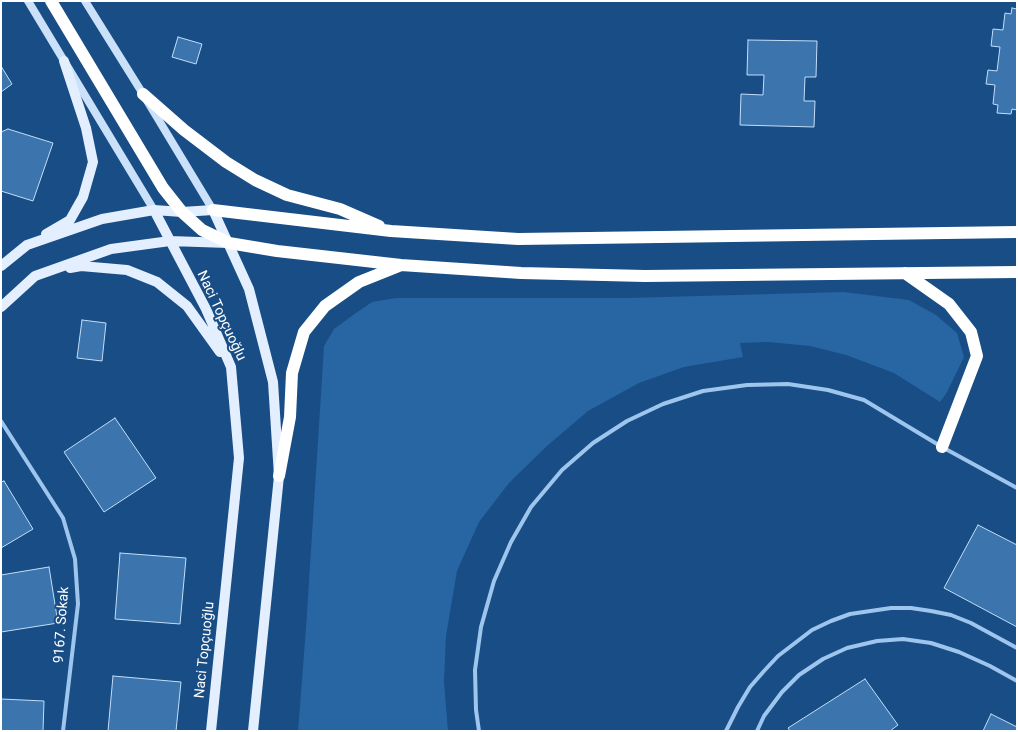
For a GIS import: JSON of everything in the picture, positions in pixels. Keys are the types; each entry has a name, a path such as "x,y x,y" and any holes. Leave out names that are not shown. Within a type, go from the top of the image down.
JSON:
{"highway":[{"path":"51,1 163,188 182,212 202,230 229,244 401,265 521,273 645,276 1017,272"},
{"path":"143,94 184,130 226,162 255,180 287,195 340,209 391,231"},
{"path":"213,210 391,231 518,239 1017,232"},
{"path":"279,476 290,417 292,373 304,332 324,306 359,282 401,265"},
{"path":"905,273 949,304 970,332 977,356 942,447"}],"main road":[{"name":"Naci Topçuoğlu","path":"28,1 154,210 206,309 231,367 239,458 211,731"},
{"name":"Naci Topçuoğlu","path":"85,1 213,210 250,289 273,382 279,476 253,731"},
{"path":"1,266 27,245 70,220 83,197 93,162 86,128 64,61"},
{"path":"27,245 102,220 154,210 182,212 213,210"},
{"path":"1,307 35,276 111,249 170,241 229,244"},
{"path":"35,276 81,266 128,270 157,282 187,306 231,367"}],"street":[{"path":"479,731 476,710 476,670 481,627 494,581 511,542 531,507 562,470 593,443 627,421 664,404 703,392 747,385 788,384 828,390 864,400 942,447 1017,488"},
{"name":"9167. Sokak","path":"1,421 63,518 75,559 78,604 64,731"},
{"path":"726,731 750,687 778,656 812,630 850,614 891,608 911,608 951,615 970,623 1017,648"},
{"path":"757,731 764,716 782,692 799,675 823,659 847,648 877,641 903,639 931,643 959,652 990,666 1017,681"}],"shaded area":[{"path":"844,292 909,300 936,315 957,333 964,357 946,394 940,402 894,373 846,355 810,346 768,342 740,343 743,357 684,367 639,383 588,411 547,446 509,483 479,522 457,571 446,636 444,682 448,731 298,731 324,346 334,329 372,302 396,298 626,298"}],"building":[{"path":"1012,8 1017,9 1017,110 1012,109 1011,114 997,113 998,105 993,104 995,85 986,84 988,70 997,71 1000,47 991,46 993,29 1003,30 1005,13 1011,14"},
{"path":"178,37 202,44 196,64 172,57"},
{"path":"748,40 817,41 816,77 805,77 804,101 815,101 814,127 740,125 741,94 763,95 764,75 747,75"},
{"path":"1,66 12,84 1,92"},
{"path":"8,129 53,143 33,201 1,191 1,132"},
{"path":"82,320 106,323 102,361 77,358"},
{"path":"115,418 156,478 104,512 64,452"},
{"path":"4,481 33,529 1,548 1,482"},
{"path":"978,525 1017,545 1017,627 944,588"},
{"path":"120,553 186,558 180,624 115,619"},
{"path":"49,567 58,623 1,632 1,575"},
{"path":"113,676 181,682 176,731 108,731"},
{"path":"865,679 898,725 890,731 790,731 788,728"},
{"path":"1,699 44,701 43,731 1,731"},
{"path":"991,714 1017,727 1017,731 983,731"}]}
